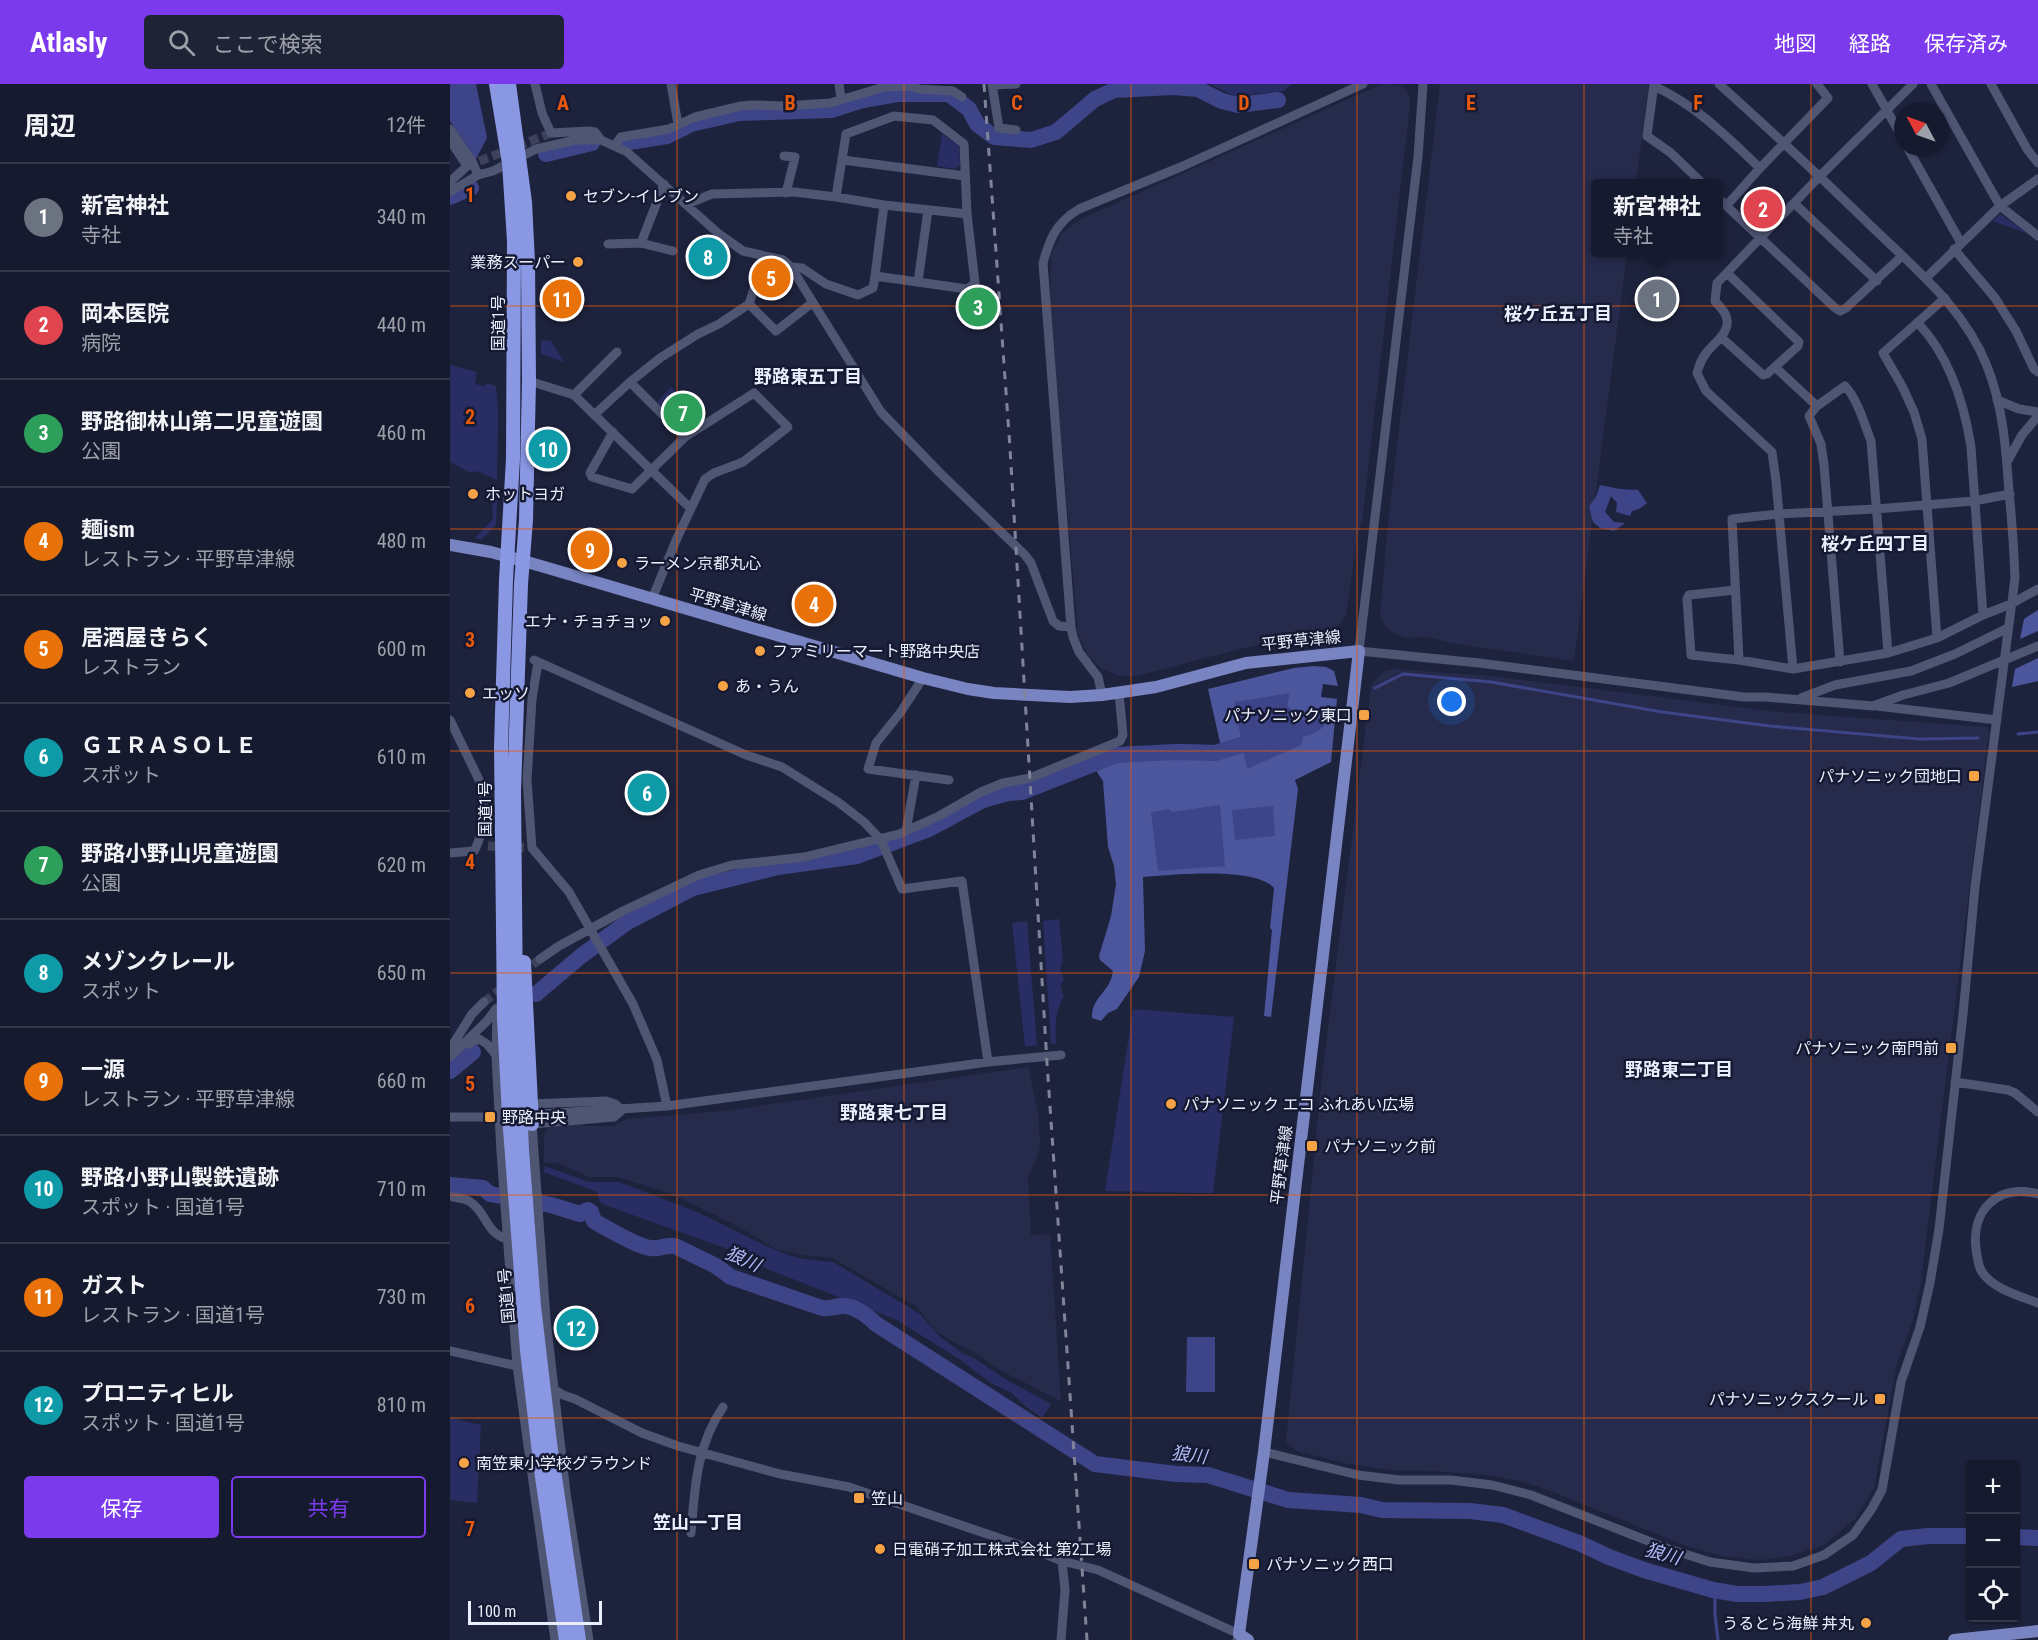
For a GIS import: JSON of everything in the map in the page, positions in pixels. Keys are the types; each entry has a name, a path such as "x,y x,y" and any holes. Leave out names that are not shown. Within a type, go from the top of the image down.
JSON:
{"highway":[{"name":"国道1号","path":"496,84 515,160 514,252 520,460 526,520 522,560 521,780 495,1009 510,1140 526,1340 541,1470 566,1640"},
{"name":"国道1号","path":"509,84 515,160 528,262 529,381 508,556 501,747 522,1148 534,1305 550,1443 579,1640"},
{"path":"508,891 519,896 524,945 531,1104 536,1119"}],"main road":[{"name":"平野草津線","path":"450,545 508,556 923,678 994,693 1048,696 1102,695 1156,687 1246,663 1359,651 1241,1638"},
{"path":"1954,1640 2016,1637 2038,1631"}],"street":[{"path":"535,84 542,113 551,133 589,130 595,132 602,140"},
{"path":"671,84 678,124"},
{"path":"839,84 842,99"},
{"path":"1016,84 992,84 999,128 1016,130"},
{"path":"1102,695 1098,677 1079,652 1071,627 1043,263 1053,233 1068,216 1079,209 1183,166 1363,84"},
{"path":"1424,84 1418,157 1359,651 1479,663 1744,697 1873,706 1997,720"},
{"path":"1264,1452 1358,1475 1399,1480 1451,1480 1492,1485 1531,1495 1666,1548 1710,1562 1754,1568 1792,1566 1824,1555 1853,1535 1882,1490 1901,1382 1920,1327 1939,1229 1976,887 2016,578 2007,462 1997,400 1987,366 1970,333 1945,298 1820,176 1719,84"},
{"path":"1727,205 1828,98 1817,84"},
{"path":"1872,84 1894,123"},
{"path":"1793,669 1772,452 1706,391 1697,373 1707,351 1721,337 1728,321 1715,300 1717,283 1913,84"},
{"path":"1931,84 2001,206 2038,236"},
{"path":"1991,84 2027,149 2038,163"},
{"path":"1699,179 1671,153 1647,136 1654,85 1697,111 1760,168"},
{"path":"615,145 621,137 669,129 695,117 741,106 831,103 884,87 910,86 919,89 953,91 962,97"},
{"path":"836,196 846,134 894,116 933,120 964,144 967,214 975,283 967,289 874,276"},
{"path":"450,129 472,160 478,175"},
{"path":"450,192 478,175 493,171 536,149 589,139 602,140 627,152 719,234 742,251 783,260 791,267 881,412 1025,555 1031,563 1053,621 1059,626 1071,627"},
{"path":"450,140 467,166 450,182"},
{"path":"784,156 795,157 786,192"},
{"path":"1912,156 1958,246 1995,298 2016,332 2034,369 2038,372"},
{"path":"843,160 965,176"},
{"path":"1926,278 2001,206 2038,179"},
{"path":"641,243 664,184"},
{"path":"687,204 712,194 786,192 836,196 884,205 967,214"},
{"path":"1723,202 1834,307 1840,310 1846,308 1877,281 1902,256"},
{"path":"1795,204 1877,281"},
{"path":"791,267 802,268 826,284 858,295 873,288 884,205"},
{"path":"918,282 928,210"},
{"path":"608,244 641,243 673,251"},
{"path":"594,415 660,358 749,304 769,258"},
{"path":"1721,337 1763,375 1798,346 1799,342 1727,273"},
{"path":"1937,638 1922,439 1902,386 1883,353 1945,298"},
{"path":"749,304 776,331 812,303"},
{"path":"1918,322 1926,330 1943,358 1961,396 1971,447 1983,615"},
{"path":"574,395 617,351"},
{"path":"1775,367 1817,406"},
{"path":"529,381 574,395 690,507"},
{"path":"630,382 685,437"},
{"path":"1840,662 1821,444 1809,417 1817,406 1845,386 1850,391 1871,441 1888,653"},
{"path":"613,432 590,473 592,477 632,489 685,437 754,393 788,427 752,457 714,472 705,479 690,507 652,599"},
{"path":"1997,400 2038,414 2022,435 2007,462"},
{"path":"1739,660 1732,519 1974,501 2010,494"},
{"path":"1735,590 1691,594 1687,599 1691,655 1793,669 1888,653 1937,638 1983,615 2012,604 2038,589"},
{"path":"1796,700 1835,685 1911,670 1954,654 2008,628"},
{"path":"1873,706 1903,695 1936,688 2036,647"},
{"path":"667,1106 657,1060 633,1004 569,892 530,848 521,780 536,661 746,755 782,767 838,802 864,822 883,845 902,889 962,881 988,1062"},
{"path":"923,678 900,713 876,743 867,769 950,780"},
{"path":"540,959 559,946 595,938 623,911 699,875 732,865 883,845 992,787 1012,780 1030,778 1120,741 1123,735 1119,693"},
{"path":"450,720 483,788 484,800 483,845 474,851 450,854"},
{"path":"906,831 916,775"},
{"path":"450,1057 491,1017 495,1009"},
{"path":"450,1049 472,1014 495,1009"},
{"path":"495,1009 508,1257 517,1366 555,1640"},
{"path":"464,1045 479,1039 487,1044 496,1055"},
{"path":"536,1119 667,1106 988,1062 1061,1055"},
{"path":"1955,1082 2008,1090 2038,1112"},
{"path":"531,1104 606,1101 622,1110"},
{"path":"536,1119 614,1117 622,1110"},
{"path":"450,1117 490,1117"},
{"path":"536,1119 540,1250 546,1319 566,1493 590,1640"},
{"path":"2038,1194 2022,1191 1999,1195 1987,1206 1974,1235 1982,1272 1997,1285 2038,1303"},
{"path":"450,1196 468,1200 478,1209 491,1231 507,1239"},
{"path":"508,1257 540,1250"},
{"path":"450,1351 517,1366 555,1391 642,1433 678,1446 780,1474 849,1487 1062,1561 1098,1570 1241,1638"},
{"path":"691,1533 700,1452 723,1407"},
{"path":"1061,1640 1065,1590 1062,1561"}],"shaded area":[{"path":"450,84 476,84 487,138 476,159 450,121"},
{"path":"1210,84 1291,84 1284,91 1234,96"},
{"path":"1382,84 1400,85 1407,90 1410,105 1362,522 1357,537 1346,616 1338,626 1330,630 1269,636 1257,645 1136,676 1119,676 1102,669 1088,655 1078,633 1050,308 1051,255 1061,234 1081,219"},
{"path":"1440,84 1649,84 1637,179 1591,179 1591,257 1626,257 1574,661 1457,644 1426,637 1408,638 1397,635 1386,628 1380,616 1388,522"},
{"path":"942,134 959,146 960,165 956,169 937,166"},
{"path":"2000,214 2028,234 1993,221"},
{"path":"980,288 984,298 984,316 972,316 972,295"},
{"path":"541,340 551,341 564,362 541,354"},
{"path":"450,365 477,372 475,384 484,386 487,383 496,386 497,480 478,471 471,473 450,462"},
{"path":"671,387 705,419 690,429 682,426 657,402"},
{"path":"1600,485 1638,490 1647,503 1632,511 1630,516 1616,512 1617,503 1611,496 1605,512 1614,522 1625,523 1614,531 1600,528 1593,522 1589,506 1596,497"},
{"path":"497,499 496,525 481,540 475,538 493,519 492,504"},
{"path":"2038,610 2038,631 2020,639 2024,619"},
{"path":"2038,658 2038,681 2012,687 2015,669"},
{"path":"1326,667 1334,671 1338,686 1323,684 1321,697 1337,699 1331,762 1295,780 1298,789 1271,1017 1264,1016 1274,888 1264,881 1249,877 1231,874 1191,874 1143,877 1145,951 1139,977 1117,1009 1108,1013 1101,1021 1092,1018 1094,1005 1108,985 1113,971 1100,960 1099,956 1111,916 1116,884 1114,866 1108,847 1103,781 1097,772 1097,766 1111,760 1175,755 1175,744 1210,745 1213,750 1221,747 1208,689 1294,668","holes":["1287,706 1306,728 1247,769"]},
{"path":"1395,669 1491,676 1777,712 1987,727 1989,731 1920,1289 1913,1320 1897,1363 1874,1488 1855,1519 1824,1545 1791,1556 1760,1560 1722,1556 1686,1546 1524,1482 1488,1475 1389,1470 1349,1464 1297,1451 1286,1442 1322,1076 1371,686 1385,671"},
{"path":"1290,693 1287,706 1306,728 1301,745 1247,769 1234,702"},
{"path":"1220,805 1225,866 1158,871 1151,812 1169,809 1172,812"},
{"path":"1273,806 1275,836 1235,840 1232,810"},
{"path":"1059,919 1063,960 1060,971 1064,979 1060,986 1064,996 1056,1019 1056,1044 1051,1043 1043,921"},
{"path":"1027,921 1037,1045 1025,1047 1012,923"},
{"name":"パナソニック エコ ふれあい広場","path":"1133,1009 1234,1017 1213,1193 1105,1191"},
{"path":"1028,1067 1038,1112 1040,1144 1038,1155 1028,1177 1031,1235 1050,1234 1061,1401 1000,1370 971,1350 953,1342 934,1329 916,1306 832,1258 776,1249 739,1227 670,1193 617,1177 590,1177 557,1163 544,1163 544,1134 550,1125 584,1123 583,1126 613,1126 627,1119 724,1111"},
{"path":"545,1166 589,1182 619,1182 697,1212 788,1255 833,1262 920,1314 938,1335 962,1353 1051,1404 1042,1418 1012,1393 991,1383 959,1359 897,1320 755,1264 756,1261 753,1258 605,1205 600,1202 597,1192 544,1172"},
{"path":"1187,1337 1215,1337 1215,1392 1186,1392"},
{"name":"南笠東小学校グラウンド","path":"450,1418 481,1425 477,1503 450,1500"}],"waterway":[{"path":"623,143 667,136 691,124 739,113 832,110 863,100 897,94 949,94 969,109 977,124 994,137 1031,140 1056,132 1095,99 1114,90 1173,87 1198,89 1222,101 1238,105 1278,100"},
{"path":"546,154 592,143"},
{"path":"450,197 471,188"},
{"path":"1375,688 1403,674 1491,682 1662,712 1770,726 1919,739 1978,738"},
{"path":"536,994 581,956 626,923 693,888 778,867 857,856 929,829 983,800 1008,793 1022,792 1116,755 1174,752 1215,753 1306,728 1317,722"},
{"path":"2018,734 2038,732"},
{"path":"450,1071 473,1052"},
{"name":"狼川","path":"450,1185 483,1188 490,1194 551,1205 580,1214 588,1210 594,1221 645,1247 675,1246 716,1266 731,1277 822,1308 846,1306 856,1309 1095,1464 1176,1474 1208,1475 1288,1500 1361,1505 1382,1510 1470,1511 1503,1515 1644,1570 1713,1590 1737,1594 1800,1592 1823,1587 1871,1563 1901,1539 1966,1536"},
{"name":"狼川","path":"2020,1537 2038,1538"},
{"path":"1715,1591 1718,1640"}],"tunnel":[{"path":"467,166 551,133"},
{"path":"488,846 528,848"},
{"path":"522,973 540,959"},
{"path":"484,1002 506,985"}],"railway":[{"path":"984,84 1010,448 1047,1063 1087,1640"}],"place":[{"name":"セブン-イレブン","path":"571,196"},
{"name":"岡本医院","path":"1763,209"},
{"name":"メゾンクレール","path":"708,257"},
{"name":"業務スーパー","path":"578,262"},
{"name":"居酒屋きらく","path":"771,278"},
{"name":"ガスト","path":"562,299"},
{"name":"新宮神社","path":"1657,299"},
{"name":"野路御林山第二児童遊園","path":"978,307"},
{"name":"野路小野山児童遊園","path":"683,413"},
{"name":"野路小野山製鉄遺跡","path":"548,449"},
{"name":"ホットヨガ","path":"473,494"},
{"name":"一源","path":"590,550"},
{"name":"ラーメン京都丸心","path":"622,563"},
{"name":"麺ism","path":"814,604"},
{"name":"エナ・チョチョッ","path":"665,621"},
{"name":"ファミリーマート野路中央店","path":"760,651"},
{"name":"あ・うん","path":"723,686"},
{"name":"エッソ","path":"470,693"},
{"name":"パナソニック東口","path":"1364,715"},
{"name":"パナソニック団地口","path":"1974,776"},
{"name":"ＧＩＲＡＳＯＬＥ","path":"647,793"},
{"name":"パナソニック南門前","path":"1951,1048"},
{"name":"パナソニック エコ ふれあい広場","path":"1171,1104"},
{"name":"野路中央","path":"490,1117"},
{"name":"パナソニック前","path":"1312,1146"},
{"name":"プロニティヒル","path":"576,1328"},
{"name":"パナソニックスクール","path":"1880,1399"},
{"name":"南笠東小学校グラウンド","path":"464,1463"},
{"name":"笠山","path":"859,1498"},
{"name":"日電硝子加工株式会社 第2工場","path":"880,1549"},
{"name":"パナソニック西口","path":"1254,1564"},
{"name":"うるとら海鮮 丼丸","path":"1866,1623"}],"district":[{"name":"桜ケ丘五丁目","path":"1558,314"},
{"name":"野路東五丁目","path":"808,377"},
{"name":"桜ケ丘四丁目","path":"1875,544"},
{"name":"野路東二丁目","path":"1679,1070"},
{"name":"野路東七丁目","path":"894,1113"},
{"name":"笠山一丁目","path":"698,1523"}]}
